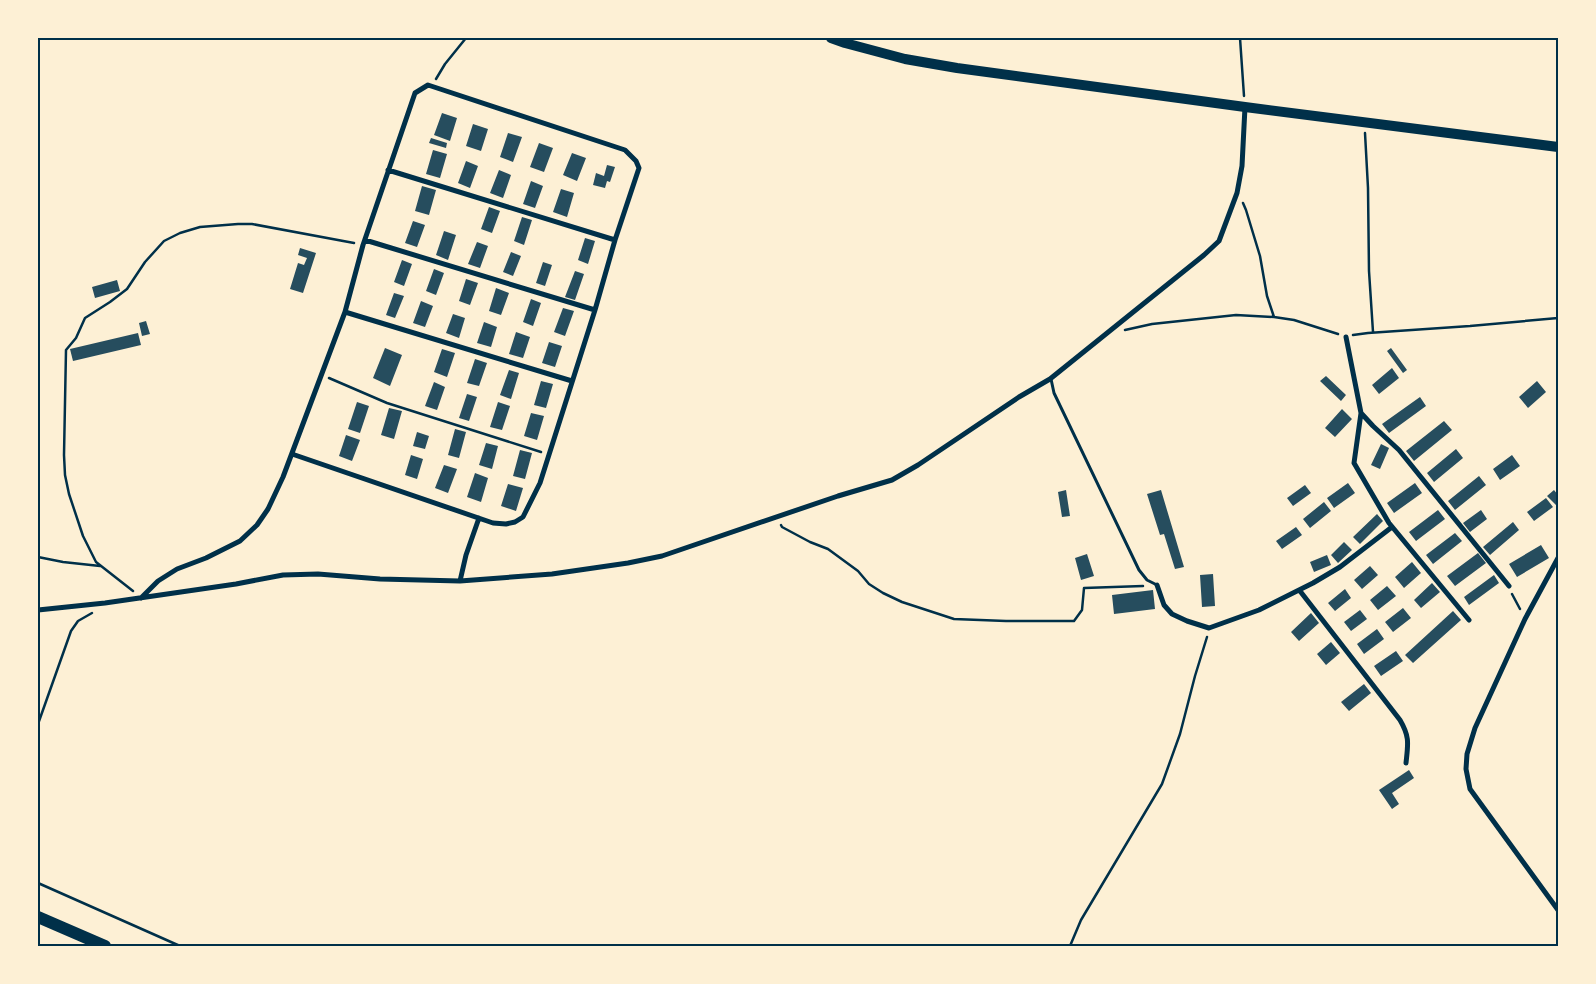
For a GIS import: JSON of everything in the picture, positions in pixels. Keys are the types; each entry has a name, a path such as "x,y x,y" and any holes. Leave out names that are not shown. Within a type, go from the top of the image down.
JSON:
{"highway":[{"path":"38,917 105,946"}],"main road":[{"path":"831,38 904,59 940,65 1558,148"}],"street":[{"path":"141,598 158,581 170,573 240,541 257,525 268,508 292,454 345,312 364,242 415,93 428,85 625,150 636,161 639,168 615,240 550,454 540,483 523,517 515,522 506,524 493,522 292,454"},
{"path":"38,610 141,598 301,573 380,579 460,581 552,574 628,563 676,551 838,496 892,480 1050,378 1204,255 1218,241 1237,193 1242,166 1245,107"},
{"path":"388,170 615,240"},
{"path":"364,242 595,310"},
{"path":"345,312 572,381"},
{"path":"1346,337 1361,412 1354,463 1392,528 1469,620"},
{"path":"1361,412 1399,450 1508,586"},
{"path":"460,581 466,554 479,518"},
{"path":"1157,586 1164,605 1172,614 1209,628 1259,610 1300,591 1340,567 1392,528"},
{"path":"1558,558 1525,619 1475,728 1467,754 1467,779 1470,789 1558,910"},
{"path":"1300,591 1400,720 1406,731 1408,742 1406,764"}],"lane":[{"path":"1050,378 1054,393 1139,570 1147,580 1157,586"}],"path":[{"path":"428,85 434,82 445,64 466,38"},
{"path":"1240,38 1245,107"},
{"path":"1364,122 1368,188 1368,271 1374,332"},
{"path":"1237,193 1246,210 1260,256 1267,296 1274,317"},
{"path":"141,598 96,562 82,536 65,475 66,350 76,338 85,318 127,289 145,262 164,241 180,233 200,227 252,224 364,242"},
{"path":"1105,335 1152,324 1236,315 1294,320 1346,337 1374,332 1558,318"},
{"path":"321,375 387,403 550,454"},
{"path":"776,518 782,527 828,549 858,571 869,584 883,593 902,602 954,619 1074,621 1082,610 1084,588 1157,586"},
{"path":"38,557 101,566"},
{"path":"1508,586 1525,619"},
{"path":"38,724 71,631 78,621 105,603"},
{"path":"1070,946 1081,920 1162,784 1180,734 1209,628"},
{"path":"38,883 180,946"}],"building":[{"path":"442,113 457,118 450,141 434,135"},
{"path":"473,124 488,129 481,151 466,146"},
{"path":"508,133 522,137 513,162 500,157"},
{"path":"431,138 447,143 446,148 429,143"},
{"path":"539,143 553,148 544,172 530,167"},
{"path":"433,150 447,154 440,178 426,174"},
{"path":"572,153 586,158 577,181 563,175"},
{"path":"466,161 478,166 470,188 458,183"},
{"path":"607,165 615,167 610,182 607,181 605,188 593,185 596,173 604,176"},
{"path":"499,170 511,175 503,198 490,193"},
{"path":"531,181 543,186 535,208 523,204"},
{"path":"422,186 436,190 429,215 415,211"},
{"path":"561,189 574,193 567,217 553,212"},
{"path":"489,207 500,211 492,233 481,229"},
{"path":"522,217 532,220 524,245 514,241"},
{"path":"413,221 425,225 417,247 405,243"},
{"path":"444,231 456,235 448,260 436,255"},
{"path":"585,238 595,241 588,264 578,260"},
{"path":"477,242 488,246 480,268 468,264"},
{"path":"300,248 316,253 303,293 290,289 298,263 304,265 307,258 298,255"},
{"path":"511,252 521,256 513,276 503,272"},
{"path":"402,260 412,264 404,286 394,282"},
{"path":"543,262 552,265 545,286 536,283"},
{"path":"434,269 444,273 436,295 426,291"},
{"path":"575,271 584,274 575,300 565,297"},
{"path":"466,279 478,283 470,305 459,301"},
{"path":"117,280 120,291 95,298 92,287"},
{"path":"496,288 509,293 501,315 489,311"},
{"path":"394,293 404,296 395,318 386,315"},
{"path":"531,299 541,303 533,326 523,322"},
{"path":"421,301 433,306 425,327 413,323"},
{"path":"563,308 574,311 565,336 554,332"},
{"path":"453,314 465,318 459,338 446,333"},
{"path":"146,321 150,334 142,336 139,323"},
{"path":"484,322 497,327 491,347 477,343"},
{"path":"516,332 530,337 523,358 509,354"},
{"path":"138,333 141,345 73,361 70,349"},
{"path":"549,342 562,346 555,367 542,363"},
{"path":"385,348 402,355 390,386 373,378"},
{"path":"1391,348 1407,370 1403,373 1387,351"},
{"path":"442,349 455,353 447,377 434,372"},
{"path":"475,359 487,363 479,386 467,383"},
{"path":"1392,368 1399,378 1379,394 1372,385"},
{"path":"509,370 519,373 511,399 500,395"},
{"path":"1326,376 1346,395 1341,401 1320,381"},
{"path":"541,381 553,384 546,408 534,405"},
{"path":"1537,381 1546,392 1528,408 1519,397"},
{"path":"434,382 445,387 437,410 425,406"},
{"path":"467,394 477,397 469,421 459,418"},
{"path":"1420,397 1426,406 1389,433 1382,424"},
{"path":"357,402 369,406 360,433 348,429"},
{"path":"498,402 510,406 502,430 490,427"},
{"path":"389,408 402,411 394,439 381,435"},
{"path":"1342,409 1352,419 1335,437 1325,428"},
{"path":"531,413 544,416 537,440 524,436"},
{"path":"1444,421 1452,430 1414,461 1406,451"},
{"path":"455,429 466,432 459,458 448,455"},
{"path":"417,432 429,436 425,449 413,446"},
{"path":"346,435 360,440 352,461 339,456"},
{"path":"486,443 498,446 492,469 479,465"},
{"path":"1381,444 1389,448 1380,469 1371,465"},
{"path":"1456,449 1463,458 1434,482 1427,473"},
{"path":"520,450 532,453 525,479 513,476"},
{"path":"411,455 423,459 417,479 405,475"},
{"path":"1512,455 1520,466 1500,480 1493,469"},
{"path":"444,465 457,469 448,493 435,488"},
{"path":"475,473 488,478 481,502 467,497"},
{"path":"1479,476 1486,485 1455,510 1448,501"},
{"path":"1348,483 1355,493 1334,508 1327,498"},
{"path":"1415,483 1422,493 1394,513 1387,503"},
{"path":"508,484 523,488 516,511 501,506"},
{"path":"1305,485 1311,493 1293,506 1287,498"},
{"path":"1066,490 1070,516 1062,517 1058,492"},
{"path":"1161,490 1184,567 1175,569 1164,534 1160,535 1147,494"},
{"path":"1554,490 1558,495 1556,505 1547,496"},
{"path":"1546,498 1553,507 1534,521 1527,512"},
{"path":"1324,502 1331,511 1310,528 1303,519"},
{"path":"1438,510 1445,519 1416,541 1409,532"},
{"path":"1481,510 1487,519 1470,532 1463,523"},
{"path":"1377,514 1383,521 1360,544 1353,537"},
{"path":"1513,522 1519,530 1490,555 1483,547"},
{"path":"1296,527 1302,535 1282,549 1276,541"},
{"path":"1455,533 1462,541 1433,564 1426,555"},
{"path":"1344,542 1352,550 1338,563 1331,555"},
{"path":"1541,545 1549,558 1517,577 1509,564"},
{"path":"1478,553 1486,563 1455,586 1447,576"},
{"path":"1087,554 1094,576 1081,580 1075,558"},
{"path":"1327,555 1331,565 1314,572 1310,562"},
{"path":"1412,562 1421,573 1404,588 1395,577"},
{"path":"1370,566 1378,575 1362,589 1354,580"},
{"path":"1213,574 1215,606 1202,607 1200,575"},
{"path":"1494,575 1499,583 1469,605 1464,597"},
{"path":"1432,583 1440,592 1421,608 1414,600"},
{"path":"1387,586 1396,596 1378,610 1370,600"},
{"path":"1345,589 1351,598 1335,611 1328,603"},
{"path":"1153,590 1155,609 1114,614 1112,595"},
{"path":"1403,608 1411,618 1393,632 1385,622"},
{"path":"1360,610 1367,619 1351,631 1344,622"},
{"path":"1453,611 1461,620 1413,663 1405,655"},
{"path":"1311,613 1319,623 1299,641 1291,632"},
{"path":"1377,629 1384,639 1364,654 1357,644"},
{"path":"1331,642 1340,653 1326,665 1317,654"},
{"path":"1396,651 1403,661 1381,676 1374,666"},
{"path":"1364,684 1371,693 1349,711 1341,702"},
{"path":"1409,770 1414,778 1392,793 1399,804 1392,809 1379,790"}]}
